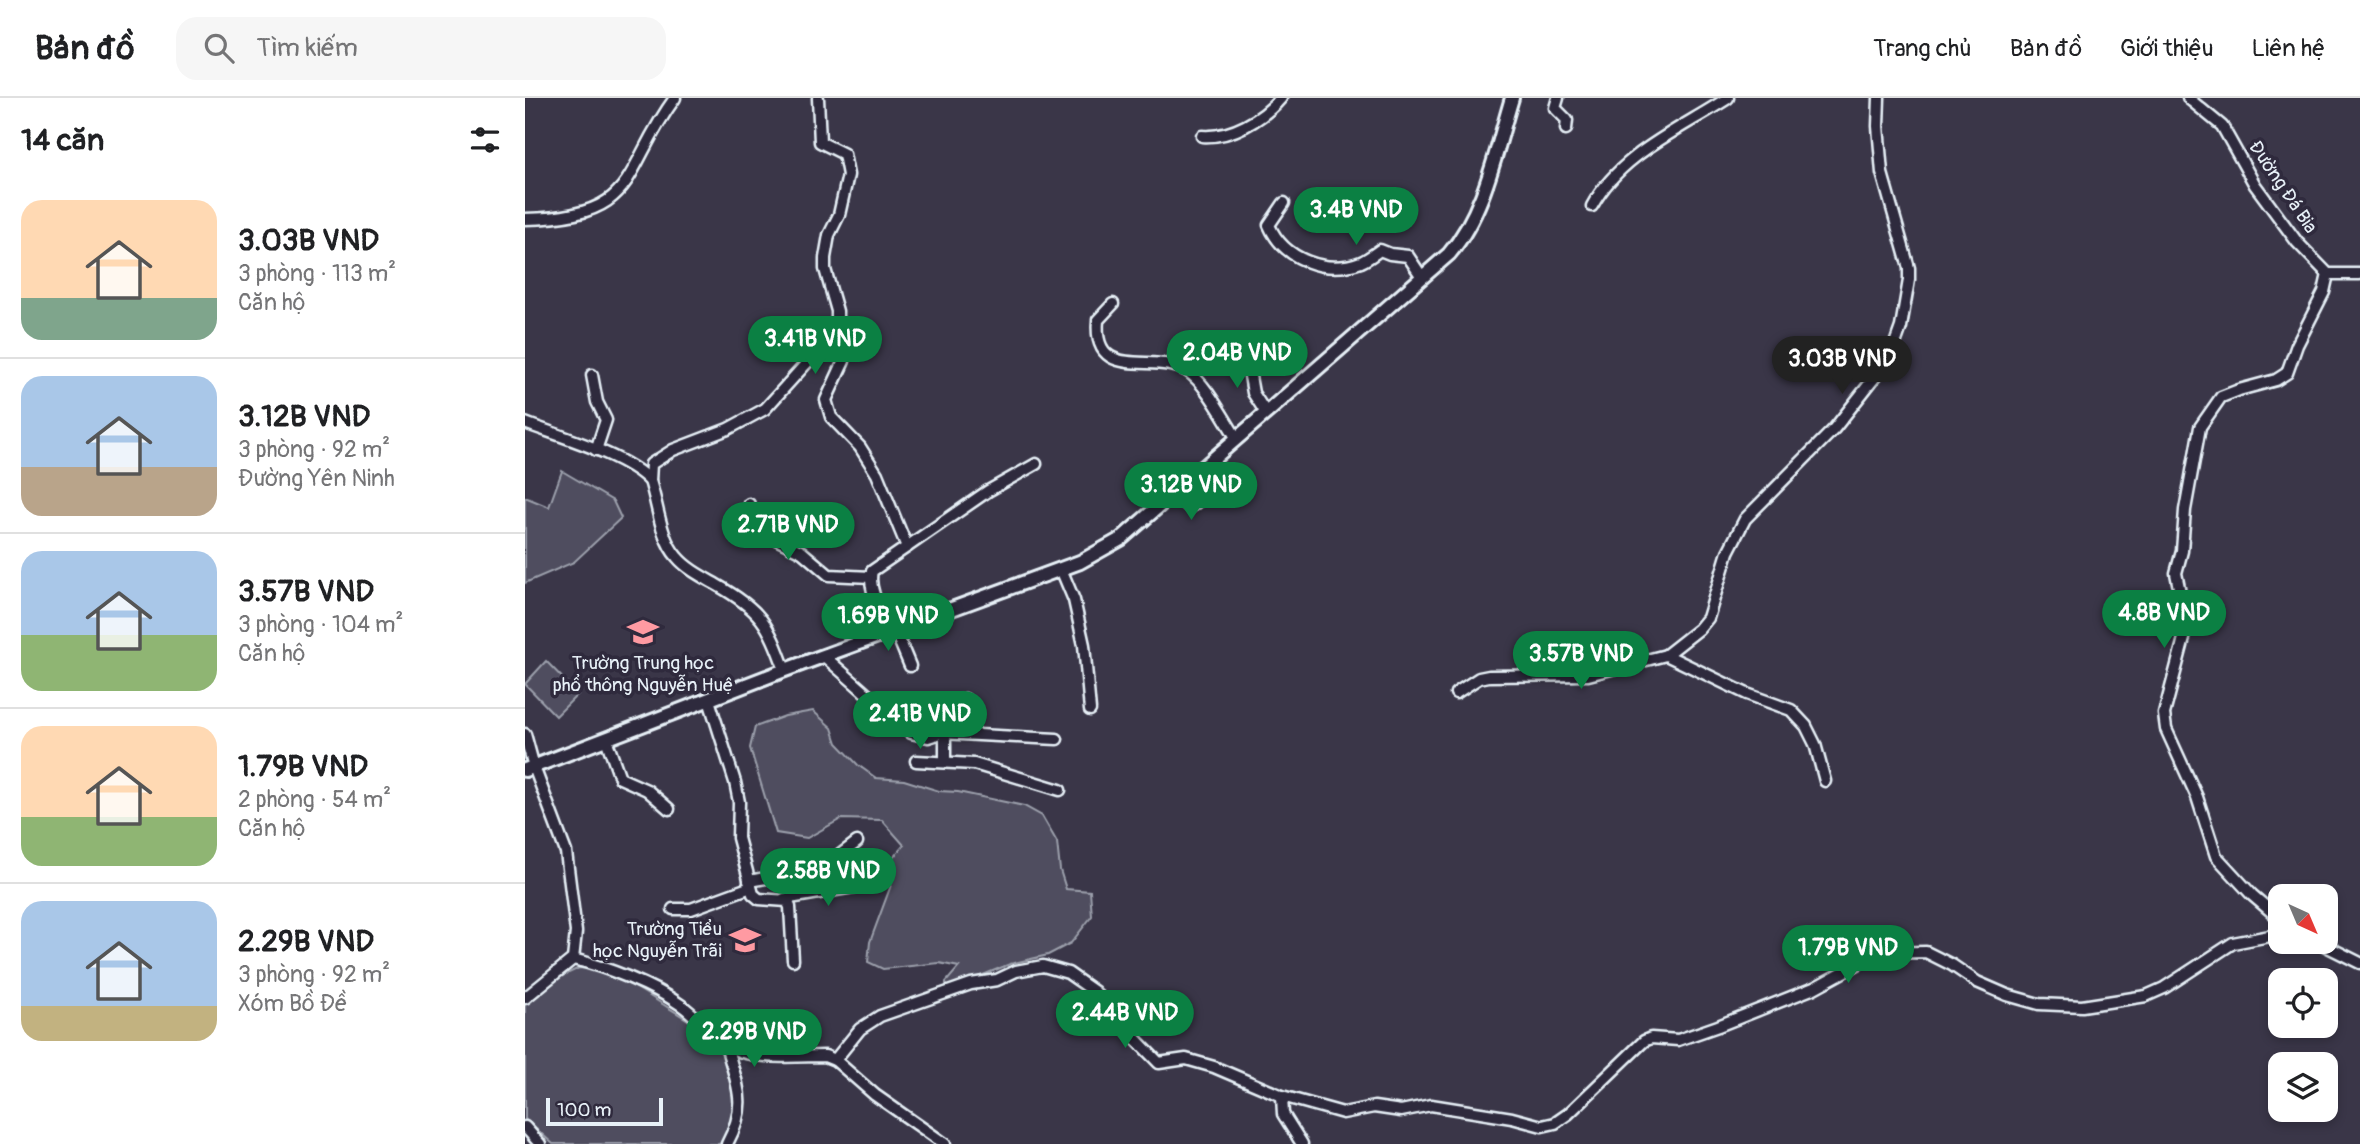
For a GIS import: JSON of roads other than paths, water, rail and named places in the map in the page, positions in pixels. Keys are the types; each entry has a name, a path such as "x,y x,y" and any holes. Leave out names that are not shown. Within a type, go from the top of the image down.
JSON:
{"main road":[{"path":"529,769 785,670 1062,569 1121,539 1450,254 1462,239 1482,195 1512,98"}],"street":[{"path":"525,219 586,211 611,199 629,181 655,129 675,98"},
{"path":"785,670 770,630 759,614 749,604 706,579 676,557 669,545 650,481 651,464 673,450 728,429 765,409 835,330 837,311 825,269 825,258 829,235 839,215 848,175 845,155 823,145 819,138 818,98"},
{"path":"1202,136 1223,136 1234,132 1271,108 1281,98"},
{"path":"1558,98 1555,108 1567,120 1566,129"},
{"path":"1592,206 1606,183 1635,158 1728,98"},
{"path":"1456,693 1479,678 1489,676 1588,675 1665,655 1699,629 1708,618 1728,552 1745,519 1834,429 1891,358 1901,327 1909,280 1908,262 1882,173 1878,126 1879,98"},
{"name":"Đường Đá Bia","path":"2188,98 2222,126 2255,185 2297,242 2328,274"},
{"path":"1284,202 1269,226 1285,251 1292,256 1318,265 1345,266 1362,261 1380,250 1408,256 1422,277"},
{"path":"2268,909 2217,856 2197,797 2164,723 2167,697 2187,627 2176,573 2182,551 2185,510 2197,436 2208,413 2221,397 2282,377 2290,367 2297,345 2324,292 2328,274 2360,274"},
{"path":"1113,304 1098,320 1100,341 1107,354 1121,362 1172,366 1190,373 1236,437"},
{"path":"1237,347 1247,359 1253,393 1266,413"},
{"path":"844,361 826,400 831,417 860,447 877,474 907,547"},
{"path":"591,375 597,402 606,420 596,450"},
{"path":"525,423 596,450 638,470 650,481"},
{"path":"910,666 871,577 875,568 988,491 1036,464"},
{"path":"1173,494 1189,506 1210,493"},
{"path":"749,504 748,525 801,552 829,575 871,577"},
{"path":"1062,569 1074,600 1084,645 1090,710"},
{"path":"1665,655 1747,694 1791,710 1806,726 1815,744 1825,781"},
{"path":"824,656 911,733 928,737 945,733 1057,739"},
{"path":"859,687 893,708 922,715 933,714 965,699"},
{"path":"709,700 735,782 739,802 738,838 753,894 759,899 784,899 865,885"},
{"path":"945,733 945,762"},
{"path":"525,734 529,769 566,852 576,932 573,959 525,998"},
{"path":"605,739 620,778 647,790 669,808"},
{"path":"916,761 974,764 1060,790"},
{"path":"674,909 691,909 750,884 817,869 857,842"},
{"path":"784,899 790,907 793,960"},
{"path":"835,1060 859,1028 880,1016 971,985 997,980 1016,971 1043,966 1068,973 1095,992 1116,1019 1159,1063 1186,1059 1214,1067 1282,1096 1343,1113 1374,1107 1401,1111 1431,1105 1549,1125 1568,1114 1643,1041 1657,1038 1678,1040 1718,1026 1814,988 1878,953 1926,951 1996,991 2039,1003 2083,1006 2146,996 2164,988 2233,943 2268,936"},
{"path":"2338,952 2360,963"},
{"path":"573,959 596,964 663,994 697,1017 726,1045 745,1052 825,1056 835,1060 875,1095 945,1144"},
{"path":"726,1045 740,1096 738,1120 727,1144"},
{"path":"1282,1096 1283,1114 1302,1144"},
{"path":"525,1127 540,1144"}],"place":[{"name":"Trường Trung học phổ thông Nguyễn Huệ","path":"643,632"},
{"name":"Trường Tiểu học Nguyễn Trãi","path":"745,940"}]}
